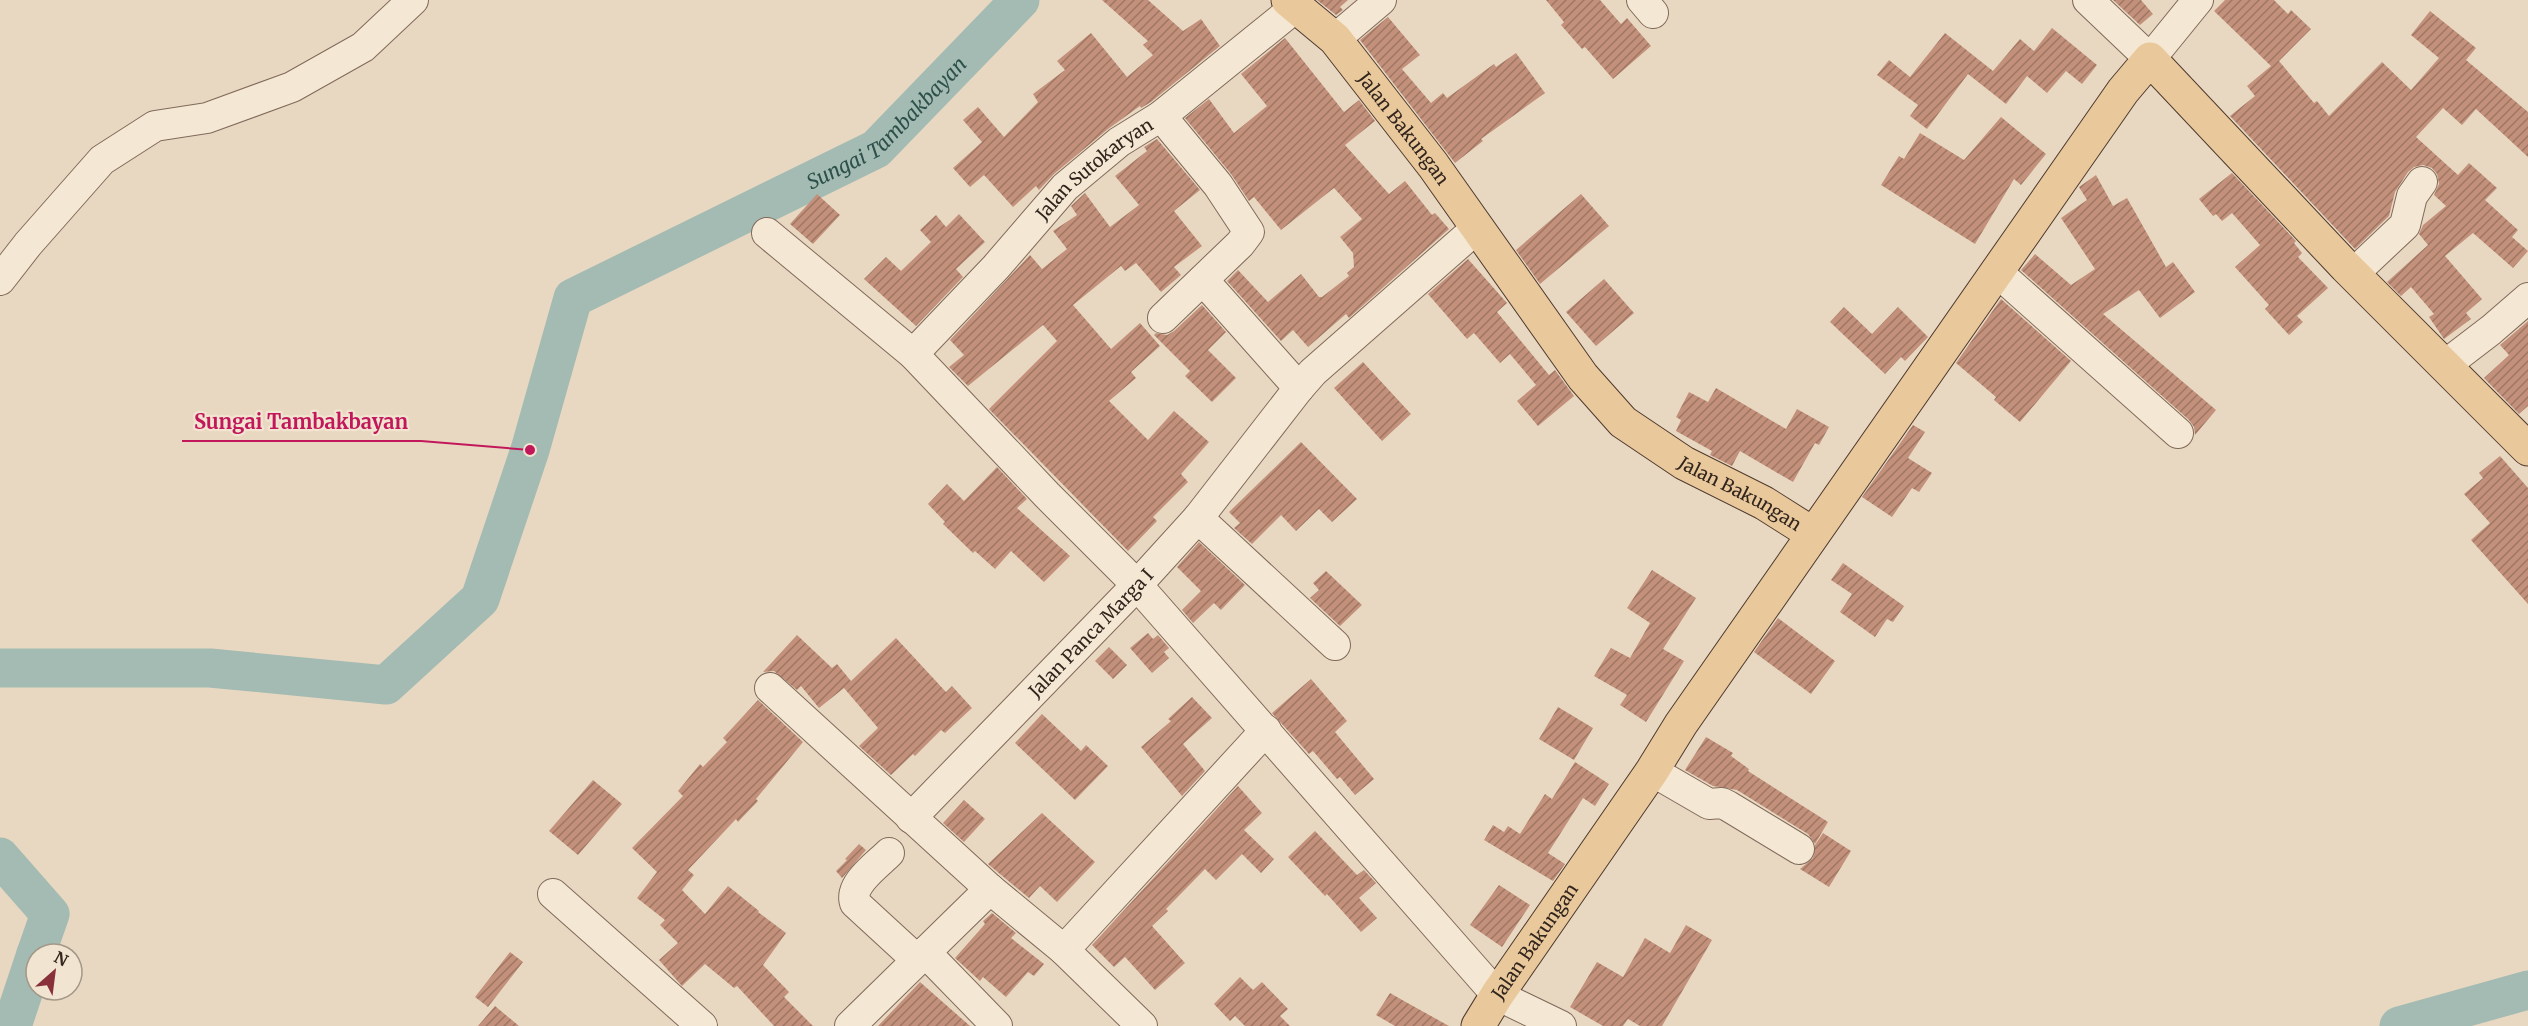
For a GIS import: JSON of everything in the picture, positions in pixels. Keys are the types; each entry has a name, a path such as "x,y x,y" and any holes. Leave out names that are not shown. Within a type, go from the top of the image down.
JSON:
{"main road":[{"name":"Jalan Bakungan","path":"1293,3 1335,39 1433,165 1583,377 1623,423 1684,463 1764,503 1813,534 1681,724 1652,771 1478,1026"},
{"path":"1813,534 2122,91 2150,59 2353,274 2528,449"}],"street":[{"path":"0,280 28,244 102,160 155,126 207,118 292,87 363,47 413,0"},
{"path":"1335,39 1381,0"},
{"path":"2088,0 2150,59 2198,0"},
{"name":"Jalan Sutokaryan","path":"913,354 996,267 1065,187 1119,142 1161,116 1293,3"},
{"path":"1161,116 1218,185 1249,232 1240,244 1163,318"},
{"path":"2353,274 2405,225 2412,196 2422,182"},
{"name":"Jalan Panca Marga I","path":"911,818 1137,585 1198,518 1299,388 1477,228"},
{"path":"767,232 913,354 1047,495 1137,585 1497,995 1561,1026"},
{"path":"1996,271 2178,433"},
{"path":"1203,280 1299,388"},
{"path":"2444,366 2528,298"},
{"path":"1198,518 1335,645"},
{"path":"770,688 990,889 1064,950 1142,1026"},
{"path":"1064,950 1266,730"},
{"path":"1652,771 1709,804 1722,803 1728,806 1799,849"},
{"path":"889,853 859,884 854,898 855,903 921,956 997,1026"},
{"path":"850,1026 990,889"},
{"path":"553,894 702,1026"}],"building":[{"path":"1102,0 1148,0 1183,31 1201,19 1220,46 1151,102 1141,108 1140,106 1108,129 1054,174 1039,190 1036,186 1013,207 984,175 970,187 953,168 982,142 963,120 978,107 1004,137 1038,102 1033,94 1065,70 1057,61 1091,33 1127,77 1153,55 1143,45 1148,41"},
{"path":"1317,0 1348,0 1340,7 1343,10 1336,15"},
{"path":"1546,0 1600,0 1621,24 1627,18 1651,46 1613,79 1585,47 1582,49 1561,25 1564,22"},
{"path":"2113,0 2141,0 2153,14 2140,25"},
{"path":"2225,0 2274,0 2288,14 2291,10 2311,29 2279,61 2314,103 2317,101 2329,116 2382,62 2411,90 2439,58 2411,35 2430,11 2476,48 2466,60 2528,112 2528,157 2476,109 2462,125 2443,108 2416,137 2458,175 2469,163 2497,188 2485,200 2518,230 2512,237 2528,251 2513,268 2473,233 2445,256 2482,299 2466,313 2471,319 2444,339 2429,317 2434,314 2411,287 2401,296 2387,282 2428,245 2419,234 2423,225 2446,206 2434,195 2439,184 2437,174 2432,168 2423,165 2414,167 2408,172 2395,192 2389,216 2355,249 2230,116 2255,96 2247,86 2271,66 2214,11"},
{"path":"1388,17 1420,55 1402,69 1431,103 1443,93 1447,98 1494,64 1496,67 1516,53 1545,93 1481,139 1483,141 1455,163 1360,40"},
{"path":"2052,28 2097,65 2082,84 2066,71 2047,93 2027,76 2006,104 1968,74 1927,129 1910,116 1918,105 1877,75 1889,60 1910,77 1945,33 1993,71 2020,39 2034,51"},
{"path":"1285,38 1344,112 1359,100 1375,121 1345,145 1389,194 1405,181 1432,215 1435,213 1449,229 1349,318 1346,314 1308,347 1293,330 1281,341 1227,281 1238,270 1268,302 1301,274 1319,297 1322,297 1349,276 1347,273 1354,267 1353,253 1340,237 1362,219 1334,188 1281,230 1254,197 1249,201 1231,174 1185,118 1209,99 1234,133 1267,106 1241,74"},
{"path":"2001,117 2046,154 2021,185 2014,179 1975,244 1881,185 1899,156 1904,159 1920,133 1964,160"},
{"path":"1157,139 1200,190 1174,211 1202,246 1174,267 1181,275 1161,292 1136,263 1125,271 1121,266 1073,305 1111,349 1140,323 1160,346 1131,372 1136,378 1109,401 1148,440 1174,411 1209,442 1181,474 1188,482 1153,517 1157,521 1128,551 989,409 1057,341 1043,325 968,386 949,367 964,355 950,340 1030,255 1042,269 1067,249 1053,231 1077,215 1071,206 1085,193 1110,227 1139,205 1115,176 1147,151 1144,147"},
{"path":"2232,173 2296,241 2294,243 2302,253 2298,257 2328,288 2297,316 2303,322 2289,335 2265,309 2269,305 2235,267 2260,245 2232,213 2222,221 2216,214 2213,216 2199,199"},
{"path":"2096,175 2113,206 2127,198 2166,267 2173,262 2195,292 2160,318 2139,290 2103,314 2216,410 2195,435 2194,427 2189,420 2021,270 2035,254 2071,285 2095,269 2061,218 2087,200 2079,187"},
{"path":"817,194 840,215 813,244 790,224"},
{"path":"1581,194 1609,226 1540,284 1516,250"},
{"path":"959,214 985,242 956,269 963,277 916,326 864,279 886,257 901,271 931,242 920,230 936,215 946,227"},
{"path":"1468,259 1507,303 1497,312 1549,375 1555,370 1574,396 1538,426 1517,401 1536,385 1510,354 1500,363 1474,333 1467,339 1428,294"},
{"path":"1604,279 1634,313 1596,346 1566,312"},
{"path":"2001,299 2071,361 2020,422 1994,400 1996,397 1956,363"},
{"path":"1202,305 1226,332 1208,350 1236,378 1212,402 1185,376 1190,371 1154,335 1156,333 1167,335 1174,331"},
{"path":"1844,307 1872,334 1898,307 1928,337 1905,361 1901,357 1885,374 1830,322"},
{"path":"2528,321 2528,406 2519,414 2484,378 2509,355 2500,345"},
{"path":"1363,362 1411,414 1382,441 1334,388"},
{"path":"1716,388 1786,429 1797,409 1829,427 1819,445 1815,443 1793,482 1740,451 1732,466 1710,455 1712,451 1676,431 1681,420 1676,417 1689,392 1708,402"},
{"path":"1913,425 1925,432 1908,458 1932,473 1919,492 1912,488 1892,517 1862,497"},
{"path":"1301,442 1357,499 1332,522 1319,509 1296,531 1281,515 1252,544 1234,528 1240,523 1229,512"},
{"path":"2500,456 2528,488 2528,604 2471,540 2490,523 2464,494 2483,478 2479,473"},
{"path":"997,467 1027,499 1017,508 1070,556 1044,582 1011,551 995,569 975,551 973,553 943,524 945,522 928,504 947,484 964,501"},
{"path":"1199,542 1245,585 1221,610 1214,603 1193,623 1182,610 1201,591 1177,567"},
{"path":"1843,563 1904,606 1893,622 1887,619 1875,637 1840,612 1852,594 1831,580"},
{"path":"1652,570 1696,598 1663,649 1684,661 1646,722 1620,705 1627,695 1594,676 1611,648 1630,658 1650,623 1627,608"},
{"path":"1326,571 1362,605 1340,626 1310,598 1319,590 1313,583"},
{"path":"1778,618 1835,661 1811,694 1754,652"},
{"path":"1148,633 1153,639 1158,635 1169,648 1164,652 1169,658 1152,673 1130,648"},
{"path":"797,635 832,668 837,664 851,681 896,638 946,692 952,686 972,708 945,733 941,730 915,756 913,754 891,775 859,746 878,728 844,688 819,708 801,686 797,690 774,671 763,672"},
{"path":"1109,647 1127,665 1113,679 1095,661"},
{"path":"1311,679 1347,721 1335,732 1374,779 1355,795 1340,777 1337,779 1313,751 1309,754 1272,713"},
{"path":"1192,697 1212,718 1183,744 1205,771 1182,796 1141,747 1171,721 1168,719"},
{"path":"758,700 803,742 756,799 758,801 738,822 736,819 688,870 694,875 682,890 705,914 728,886 786,933 763,965 789,992 784,997 813,1026 774,1026 737,986 734,988 705,964 682,986 659,960 678,943 660,925 665,920 637,898 657,872 632,848 683,796 678,791 700,764 703,767 727,742 723,738"},
{"path":"1558,707 1593,728 1574,760 1539,739"},
{"path":"1042,714 1081,751 1086,745 1108,766 1075,800 1015,743"},
{"path":"1706,737 1733,753 1731,756 1749,769 1748,771 1828,822 1815,844 1808,834 1737,790 1713,786 1685,770"},
{"path":"1575,762 1609,784 1595,806 1583,798 1548,853 1565,864 1553,881 1484,840 1493,825 1504,832 1508,826 1520,834 1545,794 1552,799"},
{"path":"593,780 622,804 578,855 549,831"},
{"path":"1238,786 1262,813 1244,830 1274,859 1261,873 1242,854 1216,880 1205,869 1166,909 1168,911 1152,926 1185,963 1155,990 1125,957 1114,967 1092,945"},
{"path":"964,800 985,819 964,842 943,823"},
{"path":"1042,813 1095,862 1057,902 1040,886 1029,898 988,864"},
{"path":"1315,831 1357,875 1364,870 1376,883 1359,898 1377,918 1361,932 1327,894 1325,896 1288,857"},
{"path":"1823,833 1851,851 1829,887 1800,869 1813,858 1815,845"},
{"path":"859,844 866,850 842,878 836,871"},
{"path":"1499,885 1530,905 1502,947 1470,925"},
{"path":"992,913 1016,933 1011,938 1044,964 1034,976 1028,972 1006,997 983,977 980,981 955,958 985,924 983,921"},
{"path":"1686,925 1712,940 1662,1026 1640,1026 1628,1019 1623,1026 1603,1026 1570,1007 1597,962 1623,977 1645,938 1670,953"},
{"path":"510,952 523,962 488,1007 475,997"},
{"path":"1240,977 1253,990 1262,982 1288,1009 1280,1016 1290,1026 1245,1026 1235,1016 1230,1021 1214,1004"},
{"path":"920,982 970,1026 878,1026"},
{"path":"1390,993 1449,1026 1395,1026 1376,1015"},
{"path":"495,1006 519,1026 478,1026"}],"waterway":[{"name":"Sungai Tambakbayan","path":"0,668 210,668 386,685 480,599 530,450 573,298 876,149 1020,0"},
{"name":"Sungai Tambakbayan","path":"0,857 50,914 40,942"},
{"name":"Sungai Tambakbayan","path":"12,1026 24,990"},
{"path":"2399,1026 2528,990"}],"place":[{"name":"Sungai Tambakbayan","path":"530,450"}]}
